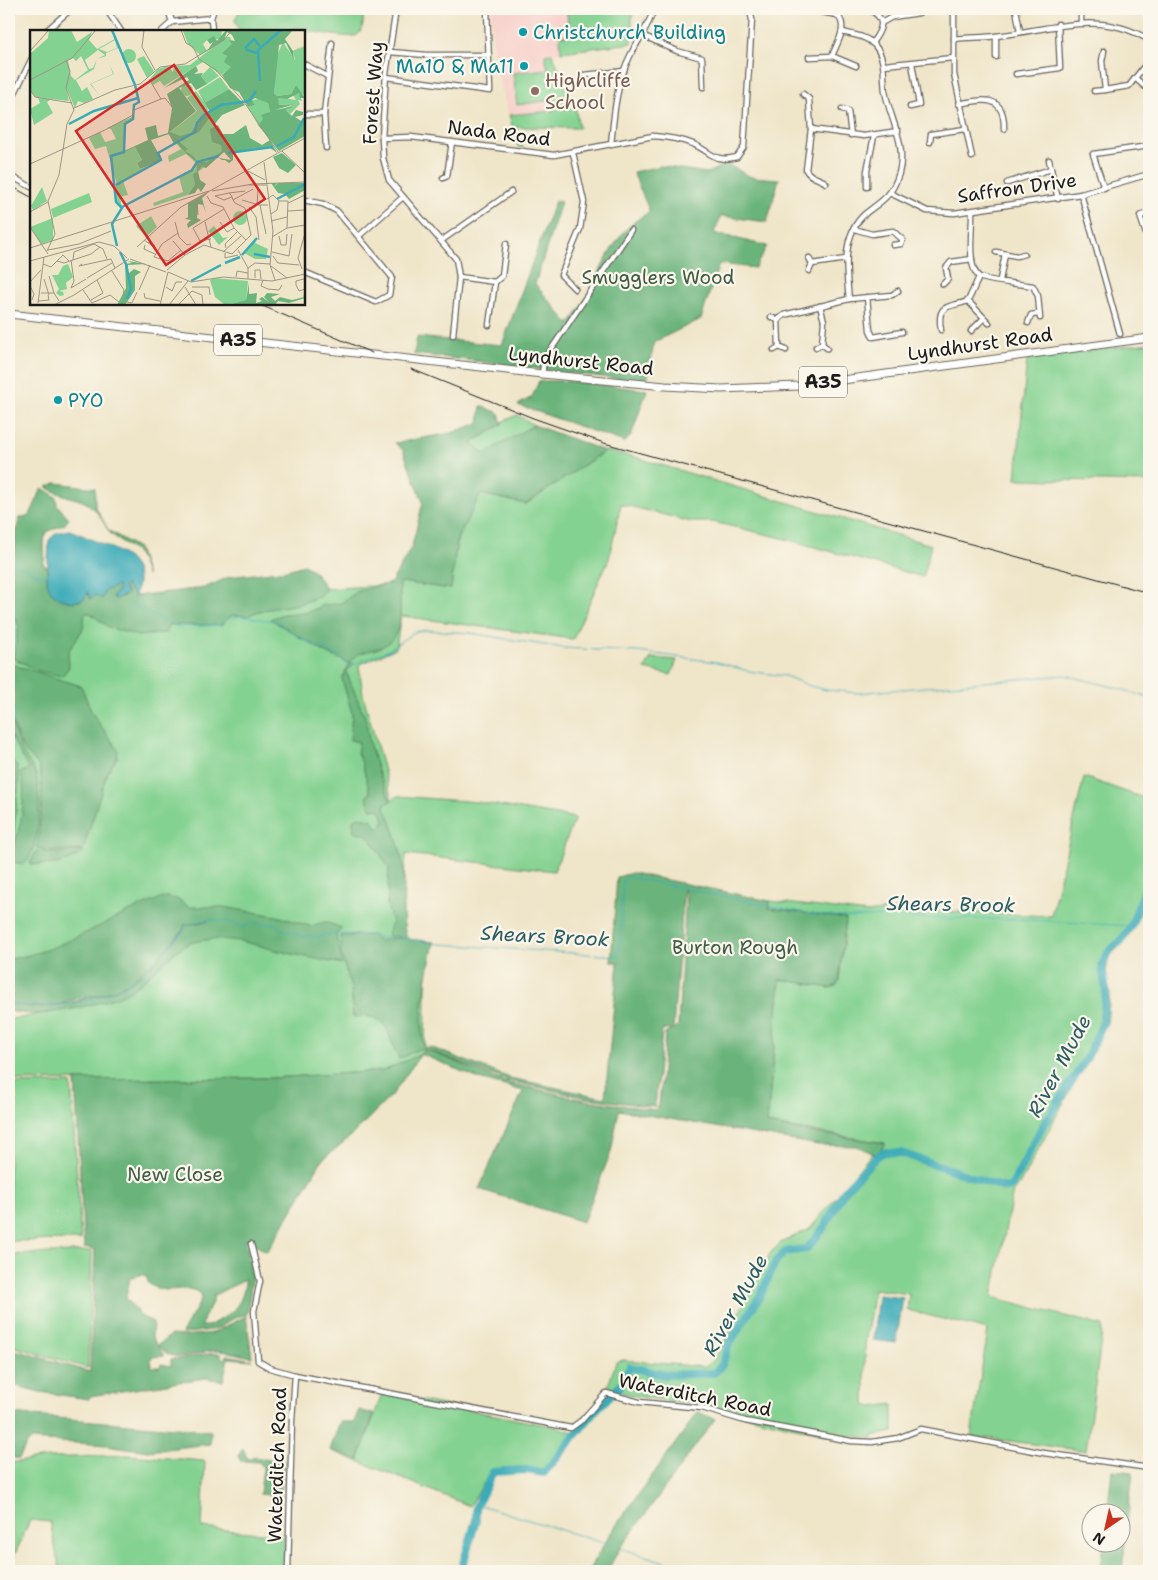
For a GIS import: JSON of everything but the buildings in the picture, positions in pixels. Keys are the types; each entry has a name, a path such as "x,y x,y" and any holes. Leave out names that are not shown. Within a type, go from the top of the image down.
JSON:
{"main road":[{"name":"Lyndhurst Road","path":"9,314 542,374 665,386 721,389 783,387 1149,338"}],"street":[{"path":"47,30 70,9"},
{"path":"106,9 118,30"},
{"path":"168,9 172,22"},
{"path":"212,30 211,18 214,9"},
{"name":"Forest Way","path":"396,9 386,77 382,138 383,158 390,180 402,197 456,259 459,277 453,335"},
{"path":"386,77 490,91 487,9"},
{"path":"612,145 616,98 624,70 654,9"},
{"name":"Nada Road","path":"382,138 411,137 541,154 573,153 653,136 668,137 694,144 710,156 724,160 737,157 744,147 752,19 749,9"},
{"path":"820,9 821,12 839,16 842,23 842,32 832,56"},
{"path":"869,9 879,16 882,22 882,29 872,43"},
{"path":"882,22 892,17 919,13 920,9"},
{"path":"954,9 953,58 959,104 972,157"},
{"path":"1016,9 1020,32"},
{"path":"1081,9 1081,23"},
{"path":"163,30 172,22 211,18"},
{"path":"954,39 996,36 1058,24 1104,23 1123,27 1149,40"},
{"path":"1058,24 1061,74"},
{"path":"842,32 862,36 872,43 884,65 885,92 898,131 902,155 898,175 890,193 882,202 862,217 854,229 846,258 849,299"},
{"path":"642,35 677,51 702,58 703,87"},
{"path":"996,36 996,57"},
{"path":"326,148 324,114 332,43"},
{"path":"1104,51 1102,60 1104,90"},
{"path":"390,52 427,55 489,55"},
{"path":"809,57 832,56 856,66"},
{"path":"884,65 953,58"},
{"path":"1094,91 1127,87 1149,60"},
{"path":"9,105 30,62"},
{"path":"910,108 919,105 912,63"},
{"path":"305,65 327,76"},
{"path":"1016,74 1060,68"},
{"path":"584,75 624,70"},
{"path":"1135,78 1149,90"},
{"path":"803,94 809,99 811,129 806,170 811,176 821,178 826,184"},
{"path":"959,104 983,99 992,101 1001,111 1004,129"},
{"path":"842,109 849,109 852,135"},
{"path":"305,114 324,114"},
{"path":"811,129 874,136 898,131"},
{"path":"930,142 929,136 931,134 965,129"},
{"path":"867,187 874,136"},
{"path":"447,177 452,142"},
{"path":"1093,154 1149,146"},
{"path":"1092,147 1104,188"},
{"path":"573,153 584,202 580,229 561,276 575,290"},
{"path":"1049,160 1058,199"},
{"path":"1007,183 1051,169"},
{"path":"821,178 824,173"},
{"name":"Saffron Drive","path":"890,193 910,205 936,213 972,211 1058,199 1104,188 1149,174"},
{"path":"9,175 30,186"},
{"path":"867,180 873,180"},
{"path":"441,241 511,192"},
{"path":"1081,194 1120,334"},
{"path":"359,236 402,197"},
{"path":"305,200 331,207 359,236 392,277 389,295 376,302 305,272"},
{"path":"968,301 979,277 972,259 972,211"},
{"path":"1149,213 1140,216 1149,243"},
{"path":"854,229 872,234 893,231 902,240 901,244 893,245"},
{"path":"542,374 544,360 632,230"},
{"path":"489,325 495,282 502,276 506,244"},
{"path":"996,252 1024,254"},
{"path":"1000,280 1005,254"},
{"path":"809,258 812,264"},
{"path":"812,264 846,258"},
{"path":"948,279 946,268 951,262 972,259"},
{"path":"809,270 812,264"},
{"path":"459,277 495,282"},
{"path":"979,277 1033,286 1040,283"},
{"path":"948,279 954,281"},
{"path":"943,284 948,279"},
{"path":"1028,323 1031,315 1039,316 1038,296 1033,286"},
{"path":"778,320 784,315 849,299 898,292"},
{"path":"867,297 870,330 873,337 902,332"},
{"path":"968,301 983,319 989,323"},
{"path":"941,330 944,308 950,304 968,301"},
{"path":"820,306 824,321 822,344"},
{"path":"771,317 778,320"},
{"path":"971,331 983,319"},
{"path":"778,320 778,347"},
{"path":"894,334 896,342"},
{"path":"816,347 822,344"},
{"path":"822,344 827,348"},
{"path":"778,347 786,350"},
{"path":"774,350 778,347"},
{"path":"250,1244 260,1281 254,1311 258,1361 270,1368 295,1374"},
{"name":"Waterditch Road","path":"288,1571 295,1374 571,1428 582,1420 606,1393 639,1402 702,1408 745,1421 851,1441 872,1442 898,1438 921,1429 1044,1453 1149,1468"}],"shaded area":[{"name":"Highcliffe School","path":"490,9 632,9 632,43 552,53 575,105 579,128 516,127 523,148 518,147 494,62"}],"green space":[{"path":"240,9 363,9 363,23 360,33 353,36 327,34 295,28 292,30 239,30 235,20"},
{"path":"563,9 632,9 632,43 561,52 560,36 569,35 567,13"},
{"path":"552,53 575,105 579,128 516,127 523,148 518,147 509,115 553,111 551,100 517,105 513,73 548,69 545,55"},
{"name":"Smugglers Wood","path":"727,164 751,177 779,179 767,222 721,216 714,233 767,246 755,268 719,264 701,319 654,342 647,382 414,354 417,337 502,345 555,201 561,202 535,284 569,324 588,295 612,248 634,222 648,213 649,210 633,172 661,166 707,173"},
{"path":"1149,343 1149,482 1016,479 1027,359"},
{"path":"539,381 568,381 647,390 631,436 624,442 518,405 532,397"},
{"path":"481,406 499,413 502,424 472,443 484,454 534,425 605,451 526,504 481,494 457,539 451,589 400,582 400,621 393,638 376,649 361,653 349,663 326,653 270,619 283,614 305,613 325,605 341,603 358,591 391,583 412,546 423,502 403,450 395,443 451,433 479,423"},
{"path":"517,415 534,425 484,454 472,443 502,424 502,422"},
{"path":"605,451 631,456 931,545 923,577 782,538 713,522 692,522 621,504 609,559 573,639 401,616 396,648 359,665 363,695 392,800 397,796 478,802 575,818 554,871 406,854 399,943 427,941 425,1053 383,1071 271,1078 9,1081 9,1019 49,1012 82,999 107,986 9,977 9,624 11,610 399,584 400,581 451,589 457,539 481,494 526,504"},
{"path":"56,483 95,488 95,506 100,516 83,501 53,491 47,487"},
{"path":"42,488 56,497 57,505 69,518 65,524 47,532 44,540 43,564 47,567 50,589 59,598 80,601 88,592 90,599 117,586 119,588 113,598 125,596 127,592 123,586 125,584 134,596 204,588 229,577 287,570 304,565 313,570 326,588 319,597 299,604 259,611 247,616 232,615 221,625 168,625 166,633 138,636 108,627 90,613 85,613 83,629 68,652 69,667 62,676 39,671 13,658 19,625 17,624 17,618 13,619 9,627 9,529 17,531 19,518 30,515"},
{"path":"108,530 138,548 147,576 138,554"},
{"path":"651,658 677,660 671,675 645,669"},
{"name":"Burton Rough","path":"349,663 354,664 346,671 365,717 370,745 379,774 391,801 384,805 395,832 404,871 403,915 406,936 409,939 434,942 420,941 434,943 423,1009 422,1035 424,1048 430,1047 510,1078 605,1098 618,962 611,962 617,877 632,873 770,901 769,908 846,919 839,980 836,986 830,988 780,979 767,1124 885,1143 877,1155 856,1146 818,1145 619,1110 611,1152 583,1222 479,1189 523,1091 479,1079 421,1054 423,1051 432,1052 504,1082 584,1100 655,1110 659,1106 665,1034 678,1026 686,896 684,888 673,1028 662,1031 655,1107 587,1098 505,1080 428,1050 419,1049 399,1059 388,1032 381,1021 375,1018 353,1017 351,989 341,953 341,936 373,935 379,941 396,938 405,939 397,936 387,937 392,922 387,905 389,868 370,838 363,833 354,832 353,820 359,817 371,819 378,828 384,822 381,811 377,808 372,810 366,797 370,793 362,763 357,753 359,742 350,740 352,713 342,679"},
{"path":"11,664 81,686 92,713 118,750 117,758 107,773 83,850 57,851 37,848 41,808 41,776 38,765 20,742 12,720 7,683"},
{"path":"9,716 19,745 35,771 38,784 39,808 36,836 29,858 24,864 11,862 9,858 13,850 22,815 23,780 20,772 31,769 27,766 9,733"},
{"path":"9,759 17,766 19,781 14,830 9,850"},
{"path":"1084,777 1149,800 1149,894 1133,929 1108,959 1106,975 1110,994 1107,1023 1018,1187 1013,1191 992,1297 1103,1326 1086,1451 971,1436 988,1330 907,1310 909,1294 874,1289 865,1346 865,1405 873,1407 893,1404 893,1432 873,1436 873,1438 825,1434 705,1406 641,1397 607,1389 616,1362 623,1360 705,1367 714,1360 771,1252 782,1242 810,1229 872,1153 877,1155 885,1143 767,1124 780,979 829,988 836,986 839,980 846,919 769,908 770,901 868,913 896,909 1051,916"},
{"path":"36,851 59,853 84,851 72,859 58,864 30,864"},
{"path":"166,897 177,899 189,907 223,907 277,916 310,926 325,922 342,928 336,935 342,964 237,941 206,940 194,942 179,950 134,988 114,998 86,1006 45,1013 32,1014 9,1011 9,1004 37,1007 9,1003 9,959 30,955 50,948 146,904","holes":["208,921 186,925 184,930 157,961 129,982 154,962 183,930 185,924","85,996 96,996 62,1004 37,1007 61,1004"]},
{"name":"New Close","path":"421,1054 392,1095 350,1137 322,1160 267,1252 246,1239 252,1279 247,1314 236,1317 217,1329 182,1334 202,1295 189,1289 162,1290 148,1283 147,1277 143,1274 130,1278 126,1298 142,1317 153,1322 152,1337 164,1356 151,1357 152,1367 160,1367 161,1364 171,1366 171,1359 208,1354 220,1354 223,1359 225,1359 226,1355 252,1360 228,1358 223,1381 205,1378 90,1396 89,1399 40,1392 9,1384 9,1348 90,1372 95,1249 84,1248 75,1080 271,1078 383,1071","holes":["245,1280 243,1294 234,1310 212,1324 202,1326 214,1295"]},
{"path":"71,1083 81,1240 9,1241 9,1084"},
{"path":"92,1251 88,1368 9,1345 9,1255"},
{"path":"246,1316 252,1357 217,1351 178,1356 164,1352 158,1345 171,1335 185,1336 213,1333"},
{"path":"382,1393 574,1432 543,1470 519,1467 492,1469 470,1506 358,1461"},
{"path":"359,1410 374,1414 358,1461 330,1450 340,1422 354,1422"},
{"path":"698,1412 715,1419 619,1550 607,1571 588,1571 612,1531"},
{"path":"9,1414 211,1431 210,1444 148,1451 106,1445 31,1440 26,1445 19,1459 9,1457"},
{"path":"243,1448 247,1458 253,1458 253,1456 285,1462 280,1496 260,1494 263,1467 259,1462 241,1461 238,1456"},
{"path":"126,1455 205,1461 202,1528 284,1535 285,1571 60,1571 50,1522 30,1520 9,1568 9,1463 47,1458"},
{"path":"1112,1470 1133,1472 1130,1502 1108,1502"},
{"path":"1102,1552 1124,1552 1122,1571 1100,1571"}],"water":[{"path":"69,530 114,549 129,560 137,574 138,584 135,596 125,584 123,586 127,594 115,599 113,596 119,588 117,586 105,591 102,599 96,595 90,599 88,592 84,599 74,602 60,599 51,592 47,583 49,540 56,533"},
{"path":"878,1295 903,1298 896,1343 873,1340"}],"waterway":[{"path":"9,561 38,575 47,575"},
{"path":"134,596 134,605 137,608 178,627 219,625 229,618 240,616 279,622 299,638 324,648 350,666 389,650 414,632 427,630 470,633 563,648 638,652 717,662 748,671 785,676 826,690 858,693 1065,675 1149,698"},
{"name":"Shears Brook","path":"9,1003 43,1006 62,1005 81,1002 117,990 132,982 146,971 183,932 186,925 207,920 229,922 242,927 253,923 275,924 281,929 302,936 318,937 329,934 374,935 381,938 394,937 439,944 617,956 620,949 623,880 628,877 811,914 853,918 896,915 910,918 1016,919 1131,926"},
{"name":"River Mude","path":"461,1571 476,1520 476,1507 493,1472 526,1470 544,1473 596,1410 620,1386 630,1367 665,1375 714,1373 722,1365 729,1344 760,1296 776,1261 785,1252 807,1249 825,1226 845,1190 876,1157 884,1152 901,1153 1002,1187 1008,1188 1012,1185 1041,1129 1086,1059 1102,1025 1106,992 1102,965 1110,950 1121,941 1131,926 1144,892 1149,888"},
{"path":"477,1504 694,1571"}],"railway":[{"path":"9,185 30,196"},
{"path":"260,305 372,353"},
{"path":"411,369 533,418 604,443 1149,593"}],"place":[{"name":"Christchurch Building","path":"523,32"},
{"name":"Ma10 & Ma11","path":"524,66"},
{"name":"Highcliffe School","path":"535,91"},
{"name":"PYO","path":"58,400"}]}
